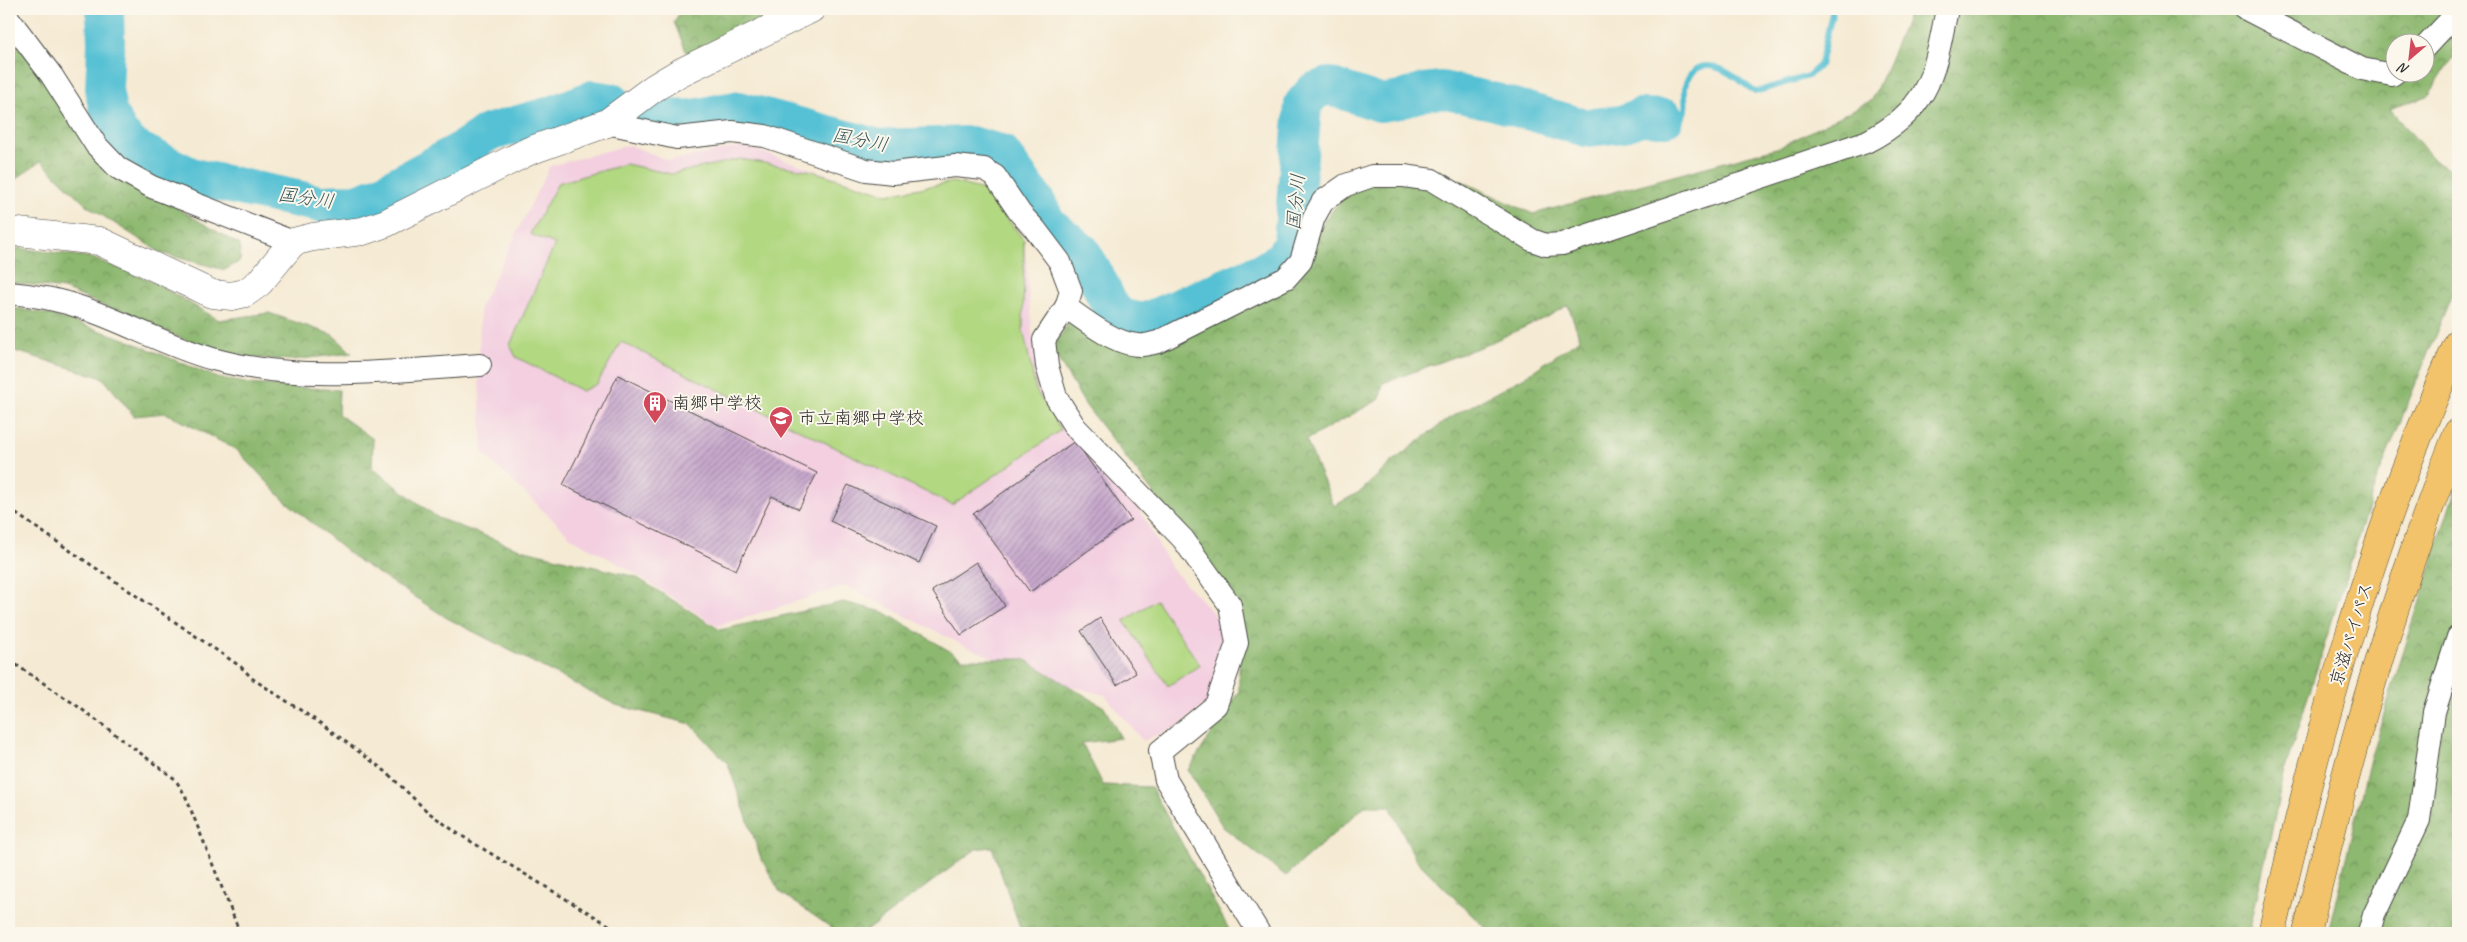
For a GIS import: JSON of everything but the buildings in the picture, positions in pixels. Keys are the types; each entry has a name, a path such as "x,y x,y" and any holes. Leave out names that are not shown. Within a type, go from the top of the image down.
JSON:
{"highway":[{"name":"京滋バイパス","path":"2272,933 2302,802 2354,620 2403,473 2458,343"},
{"name":"京滋バイパス","path":"2307,933 2335,809 2386,632 2458,432"}],"street":[{"path":"9,19 52,76 96,145 118,168 152,187 292,242 313,237 363,231 386,223 529,151 607,123 654,88 679,73 811,9"},
{"path":"1066,307 1092,326 1138,346 1158,342 1286,278 1301,261 1314,217 1323,201 1346,185 1372,176 1404,176 1432,180 1532,240 1546,245 1562,244 1866,142 1889,131 1907,116 1926,89 1936,62 1947,9"},
{"path":"2246,9 2362,70 2384,74"},
{"path":"2434,37 2458,12"},
{"path":"607,123 677,138 732,132 765,136 866,170 892,173 955,166 984,169 995,176 1020,213 1035,229 1060,262 1070,291 1066,307 1044,340 1047,366 1056,397 1075,427 1183,539 1230,605 1237,643 1216,705 1160,750 1166,780 1259,933"},
{"path":"9,231 99,241 212,294 232,296 245,292 259,283 292,242"},
{"path":"9,292 36,295 86,308 213,359 269,370 381,372 480,365"},
{"path":"2369,933 2374,915 2419,820 2434,712 2458,637"}],"path":[{"path":"9,509 241,667 253,679 323,725 385,771 428,812 457,833 622,933"},
{"path":"9,660 76,705 175,779 185,795 240,933"}],"shaded area":[{"name":"市立南郷中学校","path":"629,145 670,161 743,146 887,194 953,182 984,190 1024,240 1032,332 1047,390 1131,494 1171,568 1226,627 1229,639 1214,697 1179,726 1143,741 1105,695 1044,679 963,645 846,586 717,626 630,570 573,539 483,453 479,383 480,307 550,166"}],"green space":[{"path":"682,9 784,9 688,56 674,22"},
{"path":"1918,9 2458,9 2458,50 2429,95 2390,109 2437,163 2458,175 2458,279 2376,482 2286,766 2249,933 1494,933 1487,930 1416,860 1390,806 1365,806 1286,876 1223,827 1188,770 1239,691 1239,604 1086,406 1052,349 1068,324 1080,322 1140,350 1301,276 1325,219 1375,160 1431,167 1533,214 1780,147 1872,100 1908,16","holes":["1568,305 1580,339 1523,378 1449,418 1392,462 1361,491 1334,506 1306,440 1380,399 1383,383 1483,346 1549,316"]},
{"path":"9,32 124,177 240,245 240,261 225,270 161,253 86,205 41,161 9,184"},
{"path":"740,159 812,171 887,194 953,182 984,190 1024,240 1023,329 1036,390 1061,430 952,505 621,342 597,384 582,391 516,357 510,345 555,244 530,234 558,183 626,164 671,174"},
{"path":"9,247 89,257 150,280 219,320 269,313 333,335 352,353 292,360 240,357 193,343 64,289 9,282"},
{"path":"9,307 52,315 122,338 218,378 250,384 339,390 338,414 373,439 372,468 438,518 517,548 636,577 720,630 843,602 884,612 963,659 1024,659 1104,707 1121,738 1082,743 1103,785 1151,787 1231,933 1022,933 992,847 976,849 863,933 839,933 780,892 761,858 728,764 691,724 616,705 447,618 356,559 283,499 237,450 166,413 134,416 103,378 9,349"},
{"path":"2458,480 2458,933 2328,933 2370,758"},
{"path":"1156,600 1200,665 1168,686 1124,621"}],"waterway":[{"name":"国分川","path":"105,9 104,90 108,112 120,134 134,148 193,177 321,204 357,203 381,194 460,151 487,133 554,114 593,99 612,102"},
{"name":"国分川","path":"1665,118 1676,123 1683,115 1685,111 1685,88 1687,81 1689,76 1701,67 1709,66 1726,71 1755,92 1808,76 1820,65 1833,9"},
{"name":"国分川","path":"641,113 666,118 686,119 739,110 880,148 971,145 1001,153 1035,199 1048,224 1082,252 1110,306 1120,317 1144,322 1266,270 1282,259 1292,244 1303,104 1314,91 1329,86 1380,103 1400,100 1424,92 1442,90 1496,102 1586,128 1622,124 1640,117 1665,118"}],"place":[{"name":"南郷中学校","path":"655,424"},
{"name":"市立南郷中学校","path":"781,439"}]}
